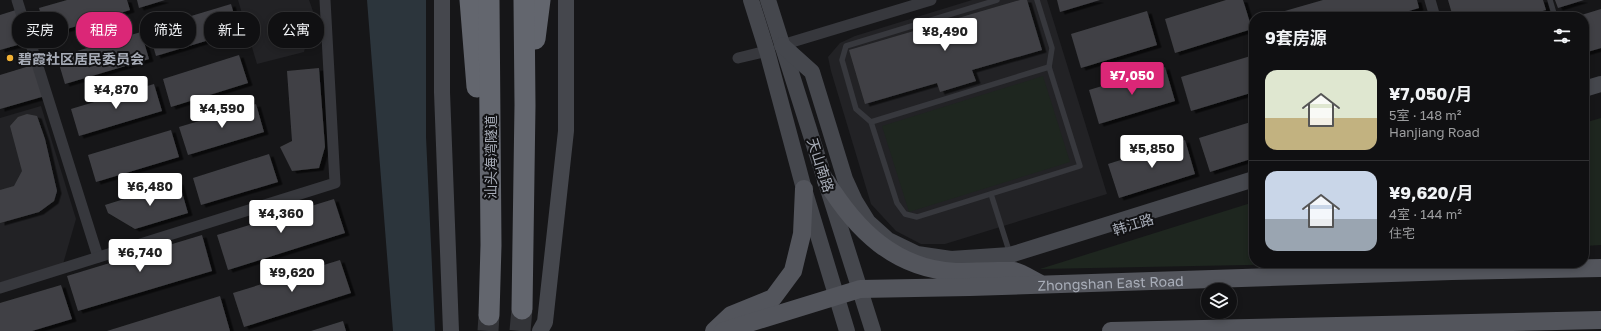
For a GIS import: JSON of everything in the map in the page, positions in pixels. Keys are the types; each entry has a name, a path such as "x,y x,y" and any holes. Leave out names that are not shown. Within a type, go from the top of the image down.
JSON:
{"highway":[{"path":"470,0 491,245"},
{"name":"汕头海湾隧道","path":"489,0 491,245 489,315"},
{"path":"522,308 525,105 524,0"},
{"path":"525,105 540,0"}],"main road":[{"path":"442,0 442,92 453,329"},
{"path":"540,331 545,322 566,131 566,0"},
{"name":"天山南路","path":"751,0 767,52 804,189 847,331"},
{"name":"天山南路","path":"768,0 873,331"},
{"path":"782,45 812,72 845,179 855,201 868,222 888,240 917,254 951,259 1010,254 1249,181"},
{"path":"1589,78 1601,75"},
{"path":"1589,88 1601,84"},
{"path":"826,181 837,199 861,228 877,243 899,257 923,267 954,272 1014,272 1043,285"},
{"path":"714,331 731,315 773,298 793,272 802,234 804,189"},
{"name":"韩江路","path":"1010,254 1038,253 1249,190"},
{"name":"Zhongshan East Road","path":"723,331 860,289 1043,285 1432,268"},
{"name":"Zhongshan East Road","path":"1589,268 1601,268"},
{"path":"1111,331 1246,330 1601,320"}],"street":[{"path":"17,0 98,257"},
{"path":"0,288 336,183 325,0"},
{"path":"782,45 930,0"},
{"path":"1430,0 1434,12"},
{"path":"738,58 767,52"}],"lane":[{"path":"996,0 846,46 842,60 856,109 871,122 897,203 905,214 917,217 1080,166 1049,67 1052,48 1037,0"},
{"path":"1550,0 1554,12"},
{"path":"871,122 1049,67"},
{"path":"991,194 1010,254"}],"shaded area":[{"path":"238,0 309,0 313,12 268,12 268,48 305,48 304,52 257,64 252,48 260,48 260,12 242,12"},
{"path":"367,0 426,0 426,137 435,331 393,331"},
{"path":"972,0 1047,0 1107,194 945,244 921,244 896,231 871,204 828,57 840,43 855,36"},
{"path":"1043,76 1070,162 909,212 882,126"},
{"path":"41,106 76,219 63,264 0,283 0,118"},
{"path":"1601,118 1601,245 1589,246 1589,122"},
{"path":"1249,204 1249,265 1040,269"}],"building":[{"path":"67,0 127,0 130,10 123,12 76,12 76,26 68,29 68,12 40,12 39,8"},
{"path":"137,0 165,0 139,8"},
{"path":"1020,0 1027,0 1042,50 972,70 976,81 940,92 937,83 865,104 849,50"},
{"path":"1057,0 1100,0 1060,12"},
{"path":"1226,0 1243,0 1249,19 1249,30 1175,53 1165,19"},
{"path":"1323,0 1417,0 1419,8 1406,12 1281,12"},
{"path":"1448,0 1543,0 1546,10 1539,12 1452,12"},
{"path":"1555,0 1584,0 1558,8"},
{"path":"231,4 233,12 204,12"},
{"path":"19,9 20,12 12,12 12,47 0,50 0,15"},
{"path":"1601,9 1601,48 1589,52 1589,13"},
{"path":"1147,11 1157,45 1081,68 1071,34"},
{"path":"204,12 204,42 196,44 196,15"},
{"path":"140,32 140,48 146,48 149,59 65,84 57,57 87,48 132,48 132,35"},
{"path":"154,48 183,48 156,56"},
{"path":"239,55 248,83 171,107 163,79"},
{"path":"1249,57 1249,94 1191,111 1181,77"},
{"path":"36,64 45,96 0,109 0,75"},
{"path":"1165,67 1175,101 1099,124 1089,90"},
{"path":"319,68 325,147 319,168 292,171 280,147 292,141 287,71"},
{"path":"154,84 162,111 79,136 71,109"},
{"path":"256,104 264,132 188,155 179,127"},
{"path":"27,114 37,116 45,139 57,191 54,201 39,212 0,223 0,190 14,186 22,171 10,126 18,117"},
{"path":"1249,123 1249,160 1210,172 1199,138"},
{"path":"171,130 179,157 96,182 88,155"},
{"path":"1185,140 1195,174 1119,198 1108,164"},
{"path":"269,154 278,182 201,205 193,178"},
{"path":"179,182 188,213 135,229 108,213 105,205"},
{"path":"334,199 345,233 228,270 217,235"},
{"path":"202,235 212,271 78,311 67,276"},
{"path":"340,260 351,293 244,327 233,293"},
{"path":"61,285 72,319 32,331 0,331 0,303"},
{"path":"220,296 230,331 107,331"},
{"path":"343,321 346,331 311,331"}],"tunnel":[{"path":"520,331 522,309"},
{"path":"488,331 489,315"}],"place":[{"name":"碧霞社区居民委员会","path":"10,58"}]}
